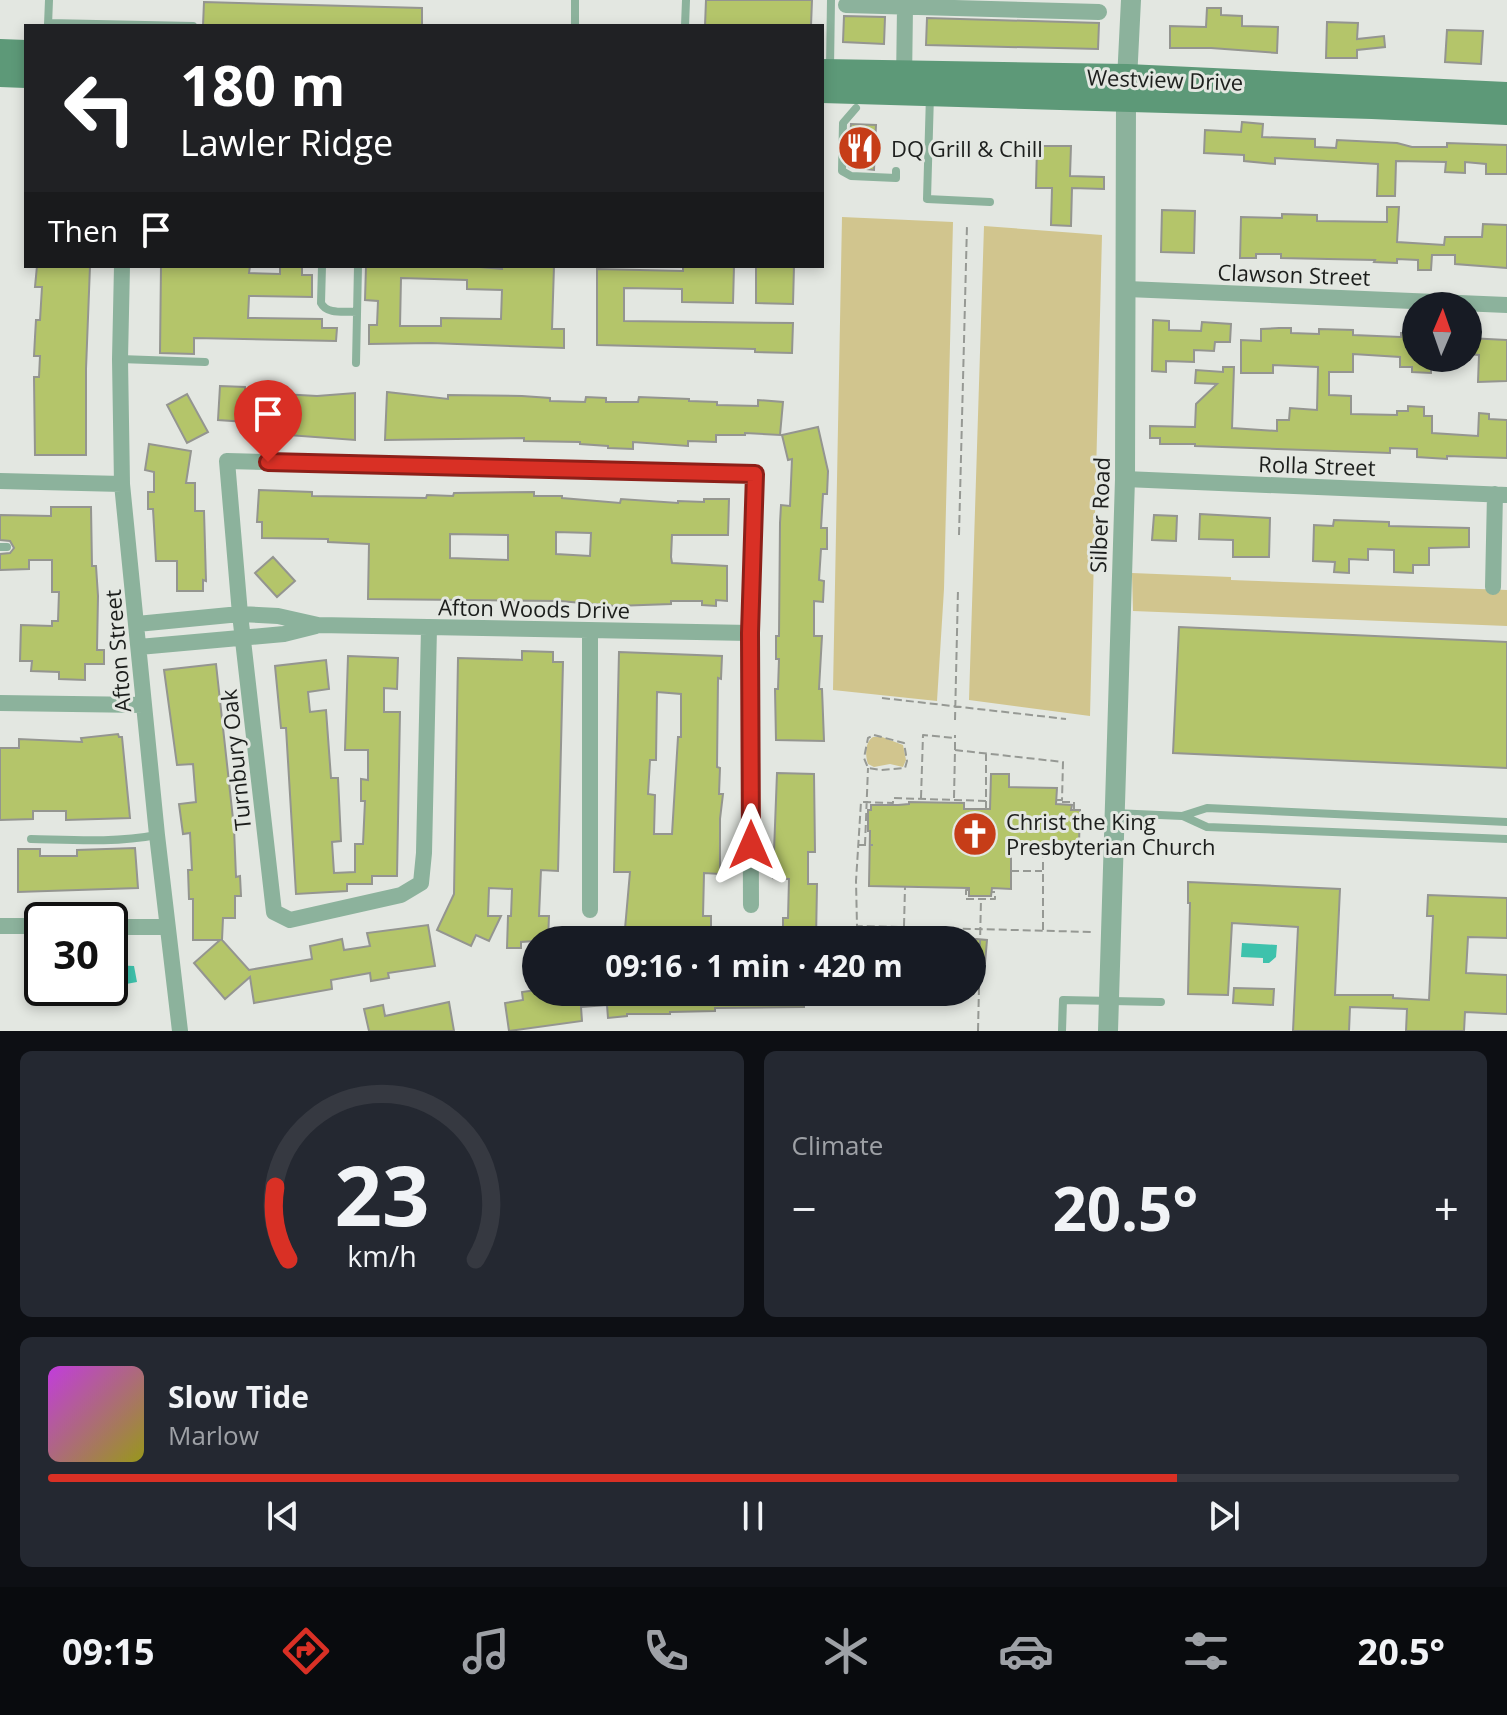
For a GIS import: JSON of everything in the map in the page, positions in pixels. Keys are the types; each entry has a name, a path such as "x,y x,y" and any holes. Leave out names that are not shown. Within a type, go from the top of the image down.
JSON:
{"main road":[{"path":"0,51 24,52"},
{"path":"0,75 24,76"},
{"name":"Westview Drive","path":"825,78 1373,97 1507,94"},
{"name":"Westview Drive","path":"904,83 930,94 1127,88"},
{"name":"Westview Drive","path":"1373,97 1507,113"}],"street":[{"name":"Silber Road","path":"1108,1031 1125,479 1127,88 1131,0"},
{"path":"838,3 1070,6 1099,12"},
{"path":"904,4 904,83"},
{"name":"Afton Street","path":"122,268 122,484 180,1031"},
{"name":"Clawson Street","path":"1127,289 1507,305"},
{"name":"Turnbury Oak","path":"429,628 421,883 401,895 290,920 274,912 240,614 227,461 755,474 750,633"},
{"name":"Rolla Street","path":"1125,479 1501,494"},
{"path":"0,481 122,484"},
{"path":"1493,587 1501,494"},
{"name":"Afton Woods Drive","path":"137,624 240,614 278,616 318,625 750,633"},
{"name":"Afton Woods Drive","path":"139,647 284,634 318,625"},
{"path":"590,631 590,910"},
{"path":"750,633 751,905"},
{"path":"0,703 144,705"},
{"path":"0,926 24,926"},
{"path":"128,927 167,927"}],"lane":[{"path":"48,24 49,0"},
{"path":"575,0 575,24"},
{"path":"685,24 686,0"},
{"path":"825,78 838,3"},
{"path":"930,94 927,199 990,202"},
{"path":"856,108 843,123 842,171 851,176 896,178 896,171"},
{"path":"322,268 323,308 357,312"},
{"path":"356,363 358,268"},
{"path":"120,359 205,362"},
{"path":"1113,813 1182,816 1207,808 1507,822"},
{"path":"1182,816 1207,827 1507,839"},
{"path":"1410,834 1411,817"},
{"path":"1483,838 1484,821"},
{"path":"31,839 83,841 157,835"},
{"path":"1062,1031 1063,1000 1161,1002"}],"path":[{"path":"959,535 967,225"},
{"path":"955,720 958,589"},
{"path":"882,698 1066,719"},
{"path":"865,845 868,768 864,752 869,737 880,735 905,745 907,763 904,769 868,768"},
{"path":"921,799 923,735 955,737 954,800"},
{"path":"955,750 1063,762 1062,800"},
{"path":"986,753 986,809"},
{"path":"857,926 857,845 861,802 893,803 893,798 986,801"},
{"path":"1056,800 1074,802 1074,810"},
{"path":"857,845 873,845"},
{"path":"1042,931 1043,846"},
{"path":"1011,871 1043,871"},
{"path":"904,926 905,887"},
{"path":"969,890 966,890 966,899 995,899 995,892 992,892"},
{"path":"980,926 981,899"},
{"path":"986,929 1094,933"},
{"path":"978,1006 978,1031"}],"shaded area":[{"path":"842,217 953,222 944,589 937,701 833,690"},
{"path":"984,226 1102,235 1090,716 969,700"},
{"path":"1132,573 1231,577 1231,580 1507,590 1507,626 1133,611"},
{"path":"873,737 903,745 906,760 903,767 890,764 874,767 868,764 868,742"},
{"path":"1242,943 1277,945 1276,957 1269,963 1263,963 1263,958 1241,957"},
{"path":"128,966 134,966 137,982 128,984"}],"building":[{"path":"706,0 812,0 811,24 705,24"},
{"path":"204,2 422,8 422,24 203,24"},
{"path":"1207,8 1221,8 1221,15 1242,16 1242,26 1278,27 1277,53 1170,48 1170,26 1206,27"},
{"path":"844,16 885,17 884,44 843,42"},
{"path":"927,18 1099,23 1098,49 926,45"},
{"path":"1327,22 1358,23 1357,39 1384,36 1385,47 1357,50 1357,58 1326,58"},
{"path":"1447,30 1483,31 1481,64 1445,62"},
{"path":"1242,122 1263,124 1262,137 1315,139 1315,147 1336,148 1337,140 1397,143 1412,147 1447,147 1447,143 1507,145 1507,174 1486,174 1486,164 1465,162 1465,173 1445,172 1446,162 1396,161 1395,196 1377,196 1378,164 1275,158 1275,164 1244,161 1244,155 1204,153 1205,130 1241,132"},
{"name":"DQ Grill & Chill","path":"851,124 876,125 874,170 849,167"},
{"path":"1037,146 1071,146 1070,176 1104,177 1104,189 1072,188 1071,226 1051,225 1052,188 1036,188"},
{"path":"1387,207 1399,207 1397,242 1444,245 1445,237 1482,237 1483,224 1507,225 1507,268 1455,264 1455,255 1432,255 1431,270 1418,270 1418,260 1397,259 1397,263 1281,258 1281,254 1256,254 1256,258 1240,258 1241,217 1317,215 1317,221 1387,222"},
{"path":"1162,210 1195,211 1194,253 1161,252"},
{"path":"37,268 90,268 86,455 35,455 34,377 39,377 40,356 34,356 42,287 35,287"},
{"path":"161,268 250,268 249,273 280,274 280,268 302,268 302,275 312,275 312,297 249,296 248,318 322,319 322,328 337,328 336,341 194,338 194,354 160,353"},
{"path":"366,268 554,268 552,329 564,329 564,348 369,344 369,325 377,325 378,301 365,300","holes":["401,278 467,280 467,289 502,290 501,319 441,318 441,326 400,326"]},
{"path":"683,268 734,268 733,303 682,302 682,289 624,288 624,321 793,323 792,353 755,352 755,349 597,345 597,269 683,271"},
{"path":"756,268 794,268 793,304 756,303"},
{"path":"1153,320 1169,321 1169,330 1201,331 1202,322 1231,324 1230,342 1215,342 1214,351 1194,350 1194,362 1166,361 1166,372 1152,371"},
{"path":"1291,328 1291,333 1319,334 1319,329 1353,330 1353,335 1401,337 1402,333 1402,367 1400,357 1353,354 1353,372 1329,372 1329,395 1351,396 1351,414 1397,415 1397,411 1408,411 1408,406 1424,407 1424,416 1432,416 1432,433 1478,436 1479,413 1489,414 1489,419 1507,420 1507,458 1417,457 1417,449 1390,448 1390,453 1195,446 1160,444 1160,438 1150,438 1150,426 1195,427 1196,404 1217,384 1195,383 1196,370 1223,372 1223,367 1234,367 1232,428 1277,431 1277,420 1289,420 1290,408 1317,410 1318,367 1273,365 1273,373 1241,373 1241,340 1261,341 1261,329"},
{"path":"1482,339 1507,340 1507,381 1478,382 1478,372 1482,372"},
{"path":"220,386 245,387 245,392 317,396 355,393 355,440 247,432 247,422 218,420"},
{"path":"387,392 448,399 448,395 522,396 585,402 586,397 606,398 606,402 638,402 639,397 758,406 758,400 783,402 780,435 716,435 716,442 688,441 688,446 633,442 633,449 580,442 524,441 524,438 385,440"},
{"path":"187,394 208,432 187,443 167,405"},
{"path":"818,427 828,471 821,528 827,528 827,549 821,549 819,580 824,581 823,602 814,601 814,636 822,636 819,689 822,689 824,741 776,740 781,505 790,506 792,459 788,460 782,435"},
{"path":"149,444 191,451 186,483 195,483 195,511 204,511 206,581 203,580 203,591 177,591 177,561 156,561 153,509 148,509 148,492 154,492 154,472 145,470"},
{"path":"259,490 312,492 312,496 426,498 427,495 453,496 454,493 534,492 534,496 620,503 621,499 678,503 729,499 728,535 672,535 671,557 672,563 727,566 727,601 716,600 716,606 702,605 702,601 671,601 671,604 615,606 560,601 368,599 369,544 328,542 328,539 262,538 262,522 257,522","holes":["556,532 591,533 590,556 556,554","450,534 508,535 508,560 450,558"]},
{"path":"51,507 91,507 92,566 96,566 98,596 97,650 104,650 104,664 85,664 85,680 59,679 59,672 31,671 32,661 20,661 21,625 52,626 52,621 58,621 59,592 52,592 52,560 29,560 29,569 0,570 0,554 10,553 14,548 10,541 0,540 0,515 51,516"},
{"path":"1200,514 1270,518 1269,557 1233,557 1233,540 1199,539"},
{"path":"1154,515 1177,516 1176,541 1152,540"},
{"path":"1334,520 1389,522 1389,526 1469,528 1469,547 1429,548 1429,565 1413,565 1413,573 1394,572 1394,550 1368,549 1368,560 1349,559 1349,573 1334,572 1335,562 1313,561 1314,525 1333,526"},
{"path":"273,557 295,581 277,597 255,573"},
{"path":"1179,627 1507,642 1507,768 1173,753"},
{"path":"522,651 553,652 553,662 563,662 558,871 541,870 539,916 549,916 549,926 522,926 521,948 507,948 512,889 489,888 488,916 501,916 489,941 476,935 471,946 437,930 454,894 458,658 522,660"},
{"path":"619,652 722,656 721,679 718,678 717,767 720,768 719,794 723,794 720,874 704,873 703,916 711,916 711,926 625,926 630,872 614,872","holes":["657,692 681,694 681,737 678,737 672,834 654,834 655,795 648,794 650,760 656,760"]},
{"path":"348,656 398,658 397,689 384,688 384,712 400,712 397,876 372,876 372,884 347,884 347,891 296,894 286,728 281,728 275,666 326,660 329,689 308,692 310,712 326,710 331,778 338,778 341,841 332,842 334,873 355,872 355,844 363,844 365,801 361,801 361,779 368,780 368,750 345,750"},
{"path":"216,664 234,828 236,877 240,876 241,896 235,896 235,918 223,918 222,940 249,970 312,959 310,946 342,939 344,950 370,946 367,933 428,925 435,966 388,973 389,978 371,981 370,973 331,980 332,989 254,1003 250,977 225,999 194,963 220,940 193,940 193,899 189,899 188,870 192,870 190,833 183,834 179,804 196,802 193,764 177,765 164,670"},
{"path":"118,734 122,737 130,818 66,820 66,811 33,811 33,819 0,820 0,748 19,748 19,739 82,742 81,738"},
{"path":"777,773 814,774 815,852 808,852 808,884 817,884 816,926 783,926 783,918 788,918 789,879 773,878"},
{"name":"Christ the King Presbyterian Church","path":"991,774 1009,774 1009,787 1057,788 1056,804 1072,805 1071,810 1080,810 1079,843 1071,842 1071,847 1011,846 1011,889 992,888 991,896 969,896 969,888 869,886 868,810 871,810 871,805 964,803 964,809 990,809"},
{"path":"135,848 138,888 18,892 18,849 40,849 40,856 77,856 77,850"},
{"path":"1188,882 1340,889 1335,995 1393,995 1393,998 1429,1000 1433,916 1427,916 1428,895 1507,898 1507,938 1468,937 1466,973 1507,975 1507,1014 1465,1012 1464,1031 1406,1031 1407,1009 1350,1007 1349,1031 1293,1031 1298,927 1232,923 1228,995 1188,994"},
{"path":"1234,988 1274,989 1273,1005 1233,1003"},
{"path":"522,1000 522,1006 594,1006 581,1007 582,1021 509,1031 505,1003"},
{"path":"449,1002 454,1031 369,1031 364,1009 383,1005 385,1016"},
{"path":"607,1006 804,1006 715,1008 715,1011 627,1014 608,1018"}],"place":[{"name":"DQ Grill & Chill","path":"860,148"},
{"name":"Christ the King Presbyterian Church","path":"975,834"}],"route":[{"path":"268,462 755,474 750,633 751,845"}]}
